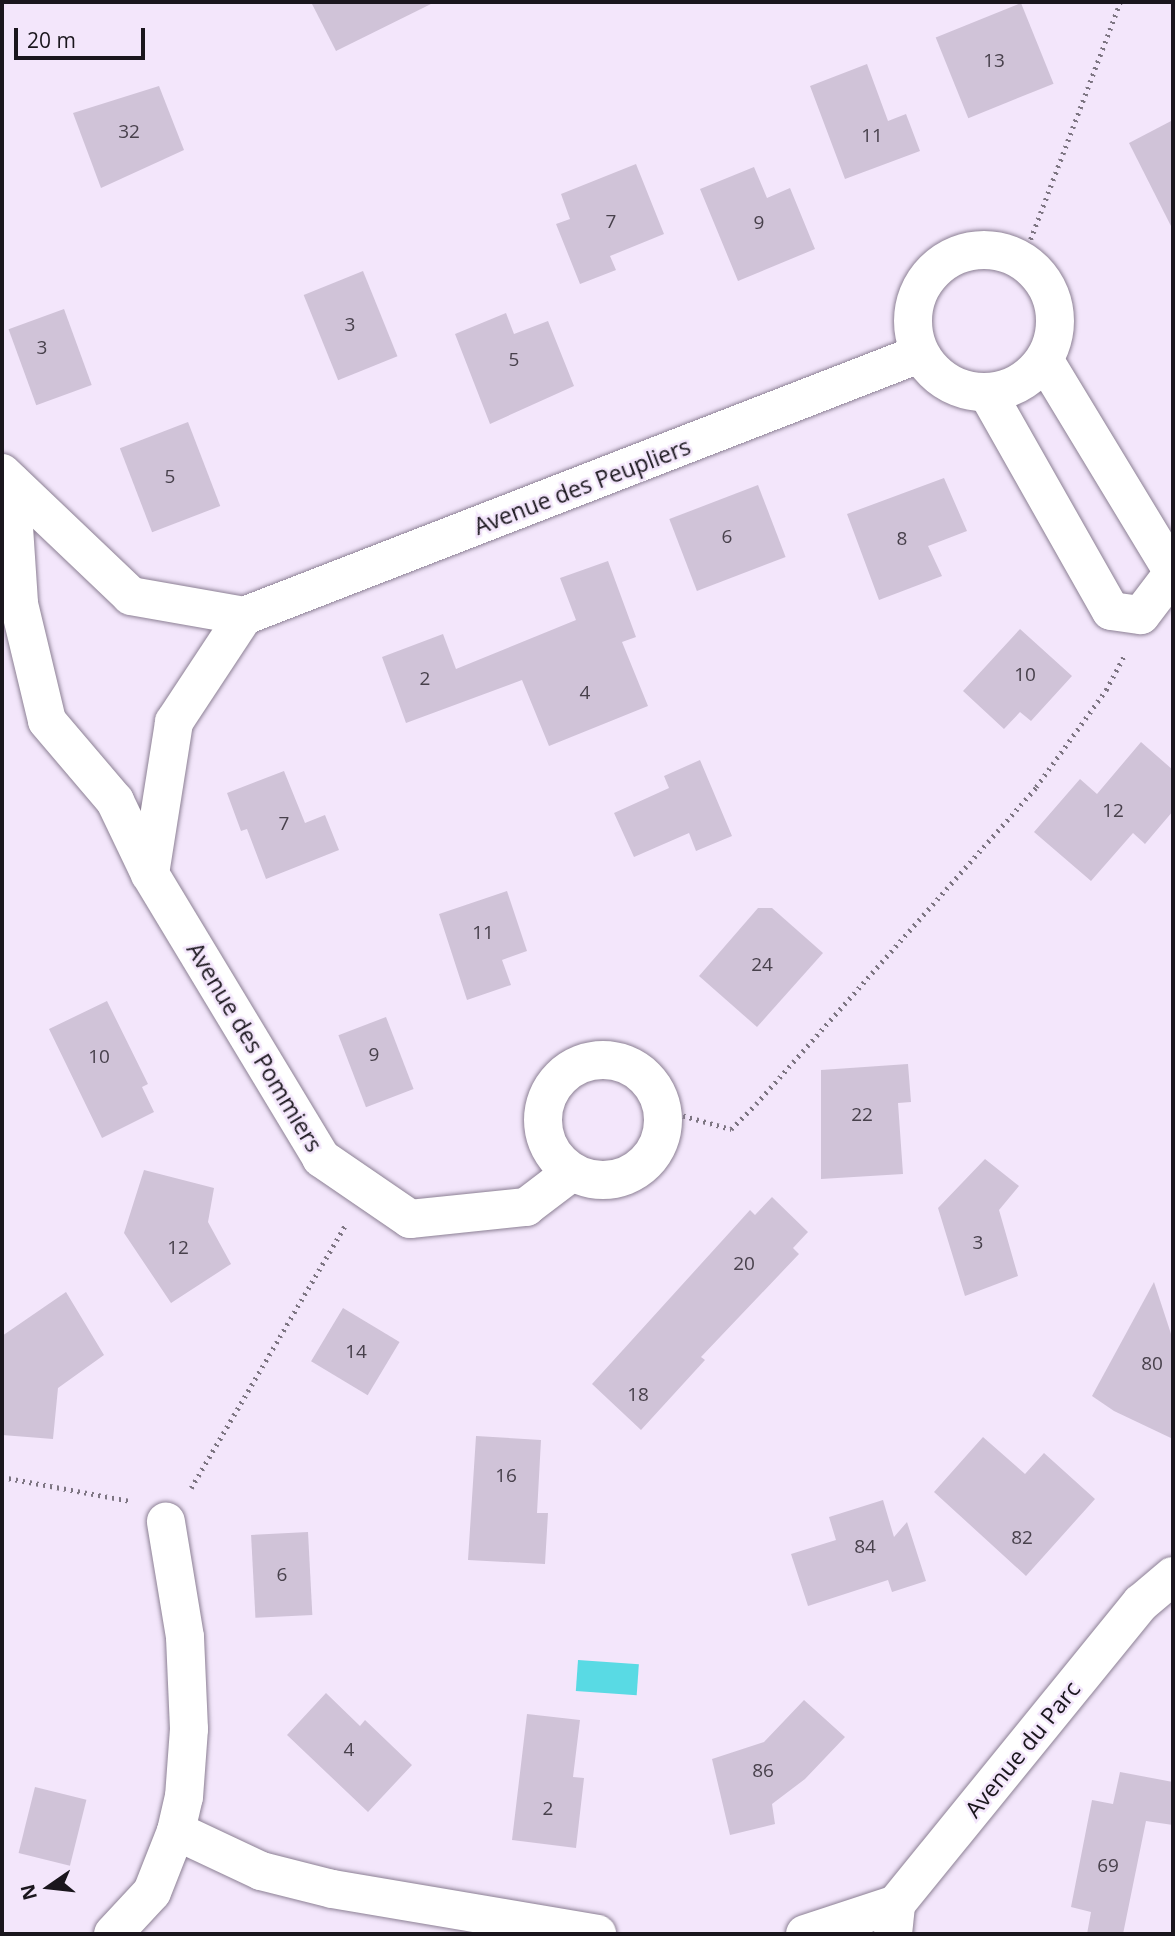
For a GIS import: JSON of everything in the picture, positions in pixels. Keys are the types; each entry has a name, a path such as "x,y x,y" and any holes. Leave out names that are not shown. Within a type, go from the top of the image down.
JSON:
{"street":[{"path":"987,248 1023,259 1049,288 1057,325 1045,361 1019,385 988,394 947,384 919,354 911,317 923,281 951,256 987,248"},
{"name":"Avenue des Peupliers","path":"244,616 919,354"},
{"path":"988,394 1111,611 1141,615 1173,573 1045,361"},
{"name":"Avenue des Pommiers","path":"6,478 131,596 244,616"},
{"name":"Avenue des Pommiers","path":"6,478 19,604 47,720 115,801 150,874 321,1158 410,1219 526,1207 572,1172"},
{"path":"150,874 174,722 244,616"},
{"path":"597,1059 637,1069 656,1090 663,1111 662,1136 653,1155 635,1172 615,1180 594,1180 572,1172 556,1158 544,1134 542,1113 549,1090 562,1074 597,1059"},
{"path":"113,1934 152,1892 176,1831 190,1729 185,1637 166,1522"},
{"name":"Avenue du Parc","path":"895,1919 1141,1603 1173,1576"},
{"path":"176,1831 261,1871 332,1889 597,1934"},
{"path":"805,1934 895,1919"}],"path":[{"path":"1023,259 1120,2"},
{"path":"663,1111 731,1129 756,1104 1036,787 1125,661 1127,614"},
{"path":"2,1477 125,1498 166,1522 204,1471 365,1190"}],"water":[{"path":"578,1660 639,1664 637,1695 576,1691"}],"building":[{"path":"311,2 435,2 336,51"},
{"path":"1021,3 1054,84 968,118 936,37"},
{"path":"867,64 888,121 906,114 920,151 845,179 810,86"},
{"path":"159,86 184,150 101,188 73,113"},
{"path":"1173,120 1173,230 1129,143"},
{"path":"636,164 664,234 610,256 616,270 580,284 556,224 570,219 561,194"},
{"path":"754,167 767,198 790,188 815,249 738,281 700,189"},
{"path":"363,271 397,356 338,380 304,295"},
{"path":"64,309 92,385 36,405 9,329"},
{"path":"506,313 514,334 548,321 574,386 490,424 455,334"},
{"path":"188,422 220,506 152,532 120,448"},
{"path":"944,478 967,531 928,546 942,576 879,600 847,514"},
{"path":"758,485 786,557 697,591 669,519"},
{"path":"608,561 636,637 622,642 648,706 549,746 522,680 406,723 382,657 443,634 456,669 576,620 560,578"},
{"path":"1020,629 1072,676 1031,721 1020,712 1004,729 963,691"},
{"path":"1141,742 1173,770 1173,811 1145,844 1133,833 1091,881 1034,832 1080,779 1097,794"},
{"path":"700,760 732,836 696,851 689,833 634,857 614,813 669,788 664,776"},
{"path":"284,771 305,823 325,815 339,850 266,879 247,829 241,831 227,793"},
{"path":"507,891 527,951 502,960 511,985 467,1000 439,914"},
{"path":"758,908 772,908 823,953 757,1027 699,976"},
{"path":"107,1001 148,1084 142,1087 154,1112 102,1138 49,1029"},
{"path":"386,1017 414,1089 366,1107 338,1035"},
{"path":"908,1064 911,1102 898,1103 903,1174 821,1179 821,1070"},
{"path":"985,1159 1019,1186 999,1210 1018,1276 965,1296 938,1208"},
{"path":"144,1170 214,1188 208,1222 231,1264 171,1303 124,1233"},
{"path":"772,1197 808,1232 793,1248 799,1254 701,1357 705,1360 641,1430 592,1384 750,1210 755,1215"},
{"path":"1154,1282 1173,1340 1173,1439 1114,1411 1092,1396"},
{"path":"66,1292 104,1355 58,1388 53,1439 2,1435 2,1336"},
{"path":"343,1308 400,1342 368,1395 311,1361"},
{"path":"476,1436 541,1440 537,1513 548,1513 545,1564 468,1560"},
{"path":"983,1437 1025,1474 1044,1453 1095,1499 1026,1576 934,1492"},
{"path":"883,1500 894,1537 907,1522 926,1581 892,1592 888,1580 808,1606 791,1554 836,1540 829,1517"},
{"path":"308,1532 312,1615 255,1618 251,1535"},
{"path":"326,1693 360,1726 365,1720 412,1765 368,1812 287,1735"},
{"path":"804,1700 845,1737 805,1779 772,1804 775,1824 730,1835 712,1759 764,1742"},
{"path":"527,1714 580,1720 573,1777 584,1778 576,1848 512,1840"},
{"path":"1120,1772 1173,1782 1173,1825 1146,1821 1123,1934 1087,1934 1091,1912 1071,1907 1092,1800 1113,1804"},
{"path":"35,1787 86,1800 70,1866 19,1853"}]}
